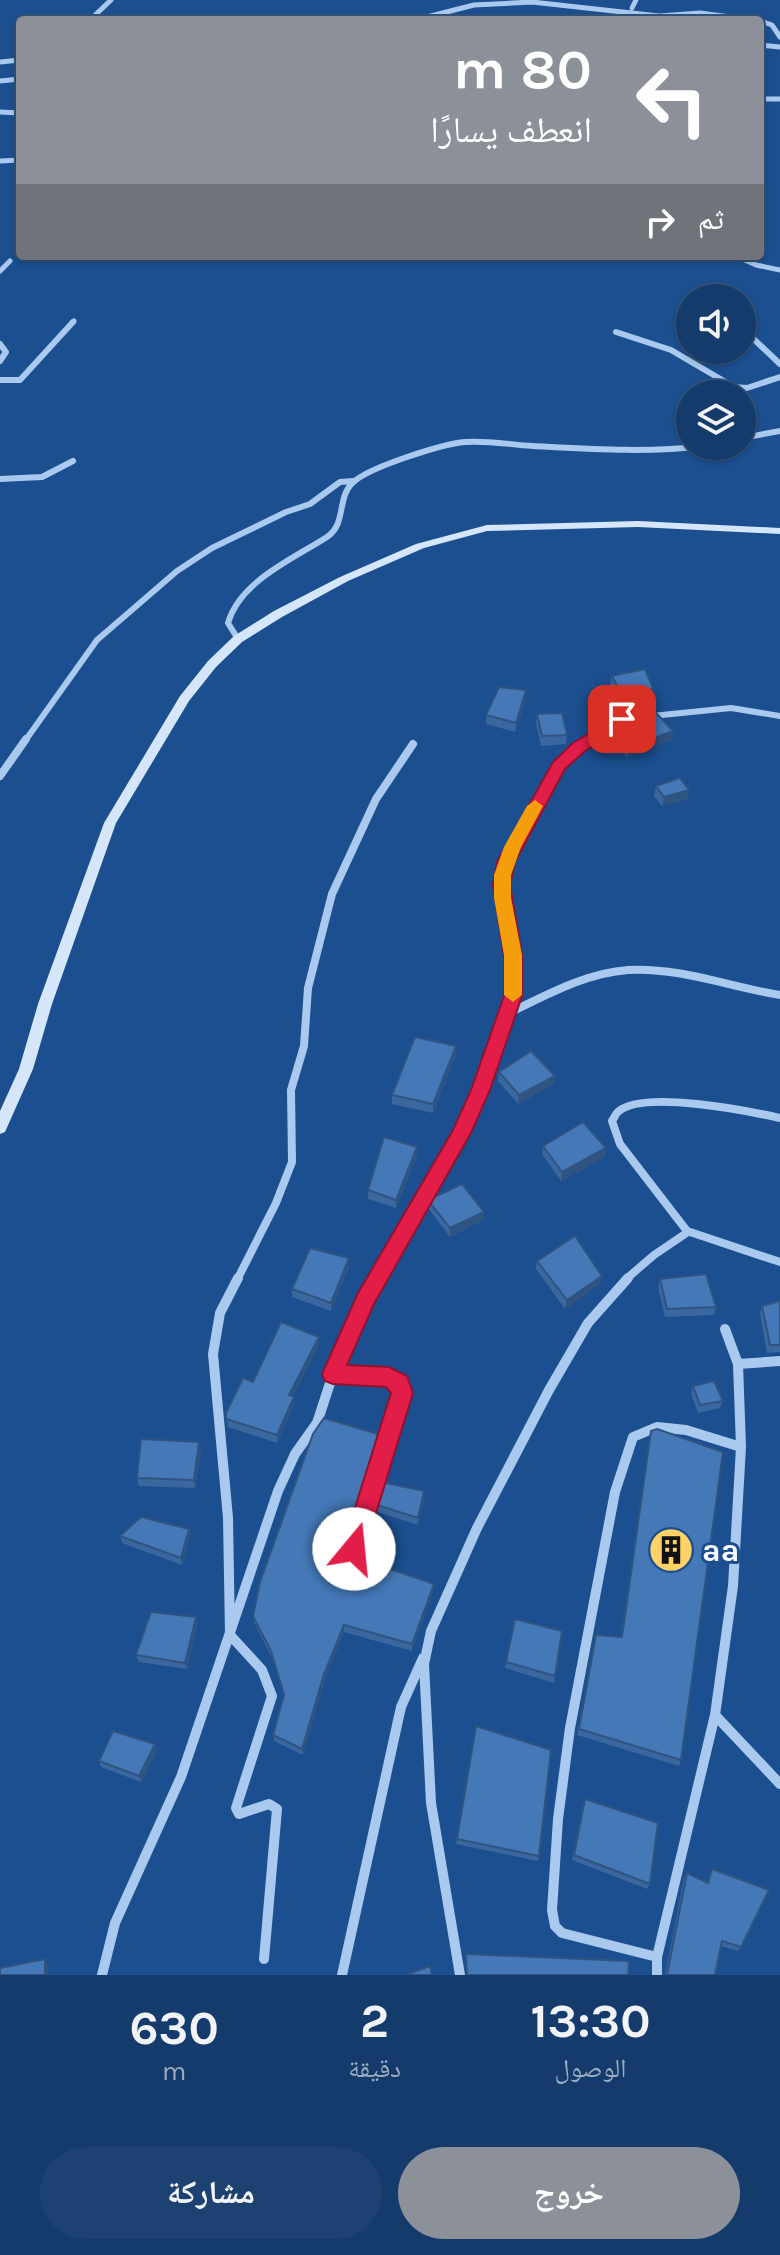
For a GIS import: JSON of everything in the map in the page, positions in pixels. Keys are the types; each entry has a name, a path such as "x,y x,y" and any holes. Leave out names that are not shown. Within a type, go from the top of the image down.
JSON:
{"main road":[{"path":"0,1128 26,1069 45,1004 110,823 184,699 212,664 238,639 344,579 420,546 487,528 638,524 780,531"}],"street":[{"path":"94,16 111,0"},
{"path":"632,8 636,0"},
{"path":"435,16 474,5 526,1 659,16 700,13 723,16"},
{"path":"574,5 632,8 659,16"},
{"path":"764,22 772,25 780,37"},
{"path":"745,260 780,270"},
{"path":"0,271 10,261"},
{"path":"0,380 20,380 74,321"},
{"path":"616,332 671,350 734,387 747,388 780,377"},
{"path":"756,341 780,364"},
{"path":"0,344 6,352 0,361"},
{"path":"756,435 780,431"},
{"path":"0,776 97,640 177,571 212,548 286,512 310,504 340,482 353,481 377,468 461,443 612,450 676,449"},
{"path":"0,479 42,477 73,461"},
{"path":"238,639 228,623 232,609 262,578 332,534 340,522 341,500 353,481"},
{"path":"102,1975 115,1923 181,1777 278,1491 295,1454 317,1423 333,1374 365,1300 461,1133 480,1090 513,996 513,955 502,875 518,835 562,761 622,719 731,708 780,716"},
{"path":"264,1959 277,1809 269,1804 239,1814 236,1808 272,1696 262,1670 230,1635 228,1504 214,1355 217,1322 276,1203 292,1162 291,1090 304,1046 308,988 332,894 381,789 413,744"},
{"path":"507,1014 574,984 626,970 654,972 780,995"},
{"path":"780,1118 695,1104 634,1103 617,1110 612,1121 615,1133 688,1232 780,1262"},
{"path":"342,1975 401,1707 425,1654 439,1608 549,1390 588,1323 619,1286 654,1255 688,1232"},
{"path":"657,1975 657,1957 715,1715 733,1586 741,1447 738,1364 725,1329"},
{"path":"738,1364 780,1361"},
{"path":"333,1374 389,1377 399,1383 402,1393 354,1549"},
{"path":"657,1957 570,1936 559,1931 553,1920 566,1766 585,1634 610,1516 633,1437 642,1431 662,1426 741,1447"},
{"path":"425,1654 431,1803 460,1975"},
{"path":"715,1715 780,1784"}],"building":[{"path":"645,669 653,689 621,693 612,676"},
{"path":"499,687 526,690 516,723 486,715"},
{"path":"562,713 567,735 542,736 537,714"},
{"path":"656,713 673,731 628,748 613,730"},
{"path":"680,778 689,790 664,797 656,786"},
{"path":"415,1037 456,1046 433,1104 392,1095"},
{"path":"531,1051 555,1076 519,1095 499,1072"},
{"path":"583,1122 606,1148 562,1172 543,1146"},
{"path":"384,1137 417,1147 396,1200 368,1190"},
{"path":"462,1184 484,1212 450,1228 428,1200"},
{"path":"575,1236 602,1276 567,1300 537,1261"},
{"path":"310,1248 349,1258 331,1303 292,1289"},
{"path":"706,1274 716,1307 667,1309 660,1279"},
{"path":"780,1301 780,1345 770,1345 762,1306"},
{"path":"281,1322 319,1337 289,1395 294,1397 277,1435 226,1419 226,1413 243,1378 253,1382"},
{"path":"714,1381 723,1401 700,1405 693,1386"},
{"path":"324,1418 378,1434 343,1553 434,1584 412,1644 344,1625 324,1674 302,1749 273,1735 284,1695 271,1651 253,1616 260,1582 313,1434"},
{"name":"aa","path":"657,1429 723,1452 681,1760 579,1729 596,1635 622,1637 651,1431"},
{"path":"141,1439 199,1442 194,1480 137,1478"},
{"path":"381,1482 424,1491 418,1518 374,1504"},
{"path":"141,1517 189,1529 181,1558 120,1536"},
{"path":"151,1612 196,1617 185,1663 136,1655"},
{"path":"515,1619 562,1631 555,1676 506,1662"},
{"path":"476,1726 551,1750 539,1856 457,1839"},
{"path":"113,1731 155,1744 139,1776 99,1761"},
{"path":"585,1799 658,1823 650,1884 574,1855"},
{"path":"712,1869 769,1890 741,1947 722,1941 715,1975 667,1975 687,1873 708,1883"},
{"path":"466,1954 629,1961 628,1975 467,1975"},
{"path":"45,1959 45,1975 0,1975 0,1968"},
{"path":"430,1966 432,1975 406,1975"}],"slow traffic":[{"path":"513,995 513,955 502,875 512,847 535,806"}],"place":[{"name":"aa","path":"671,1550"}],"route":[{"path":"354,1549 402,1393 399,1383 389,1377 333,1374 365,1300 461,1133 480,1090 513,996 513,955 502,885 506,862 558,766 579,747 622,719"}]}
